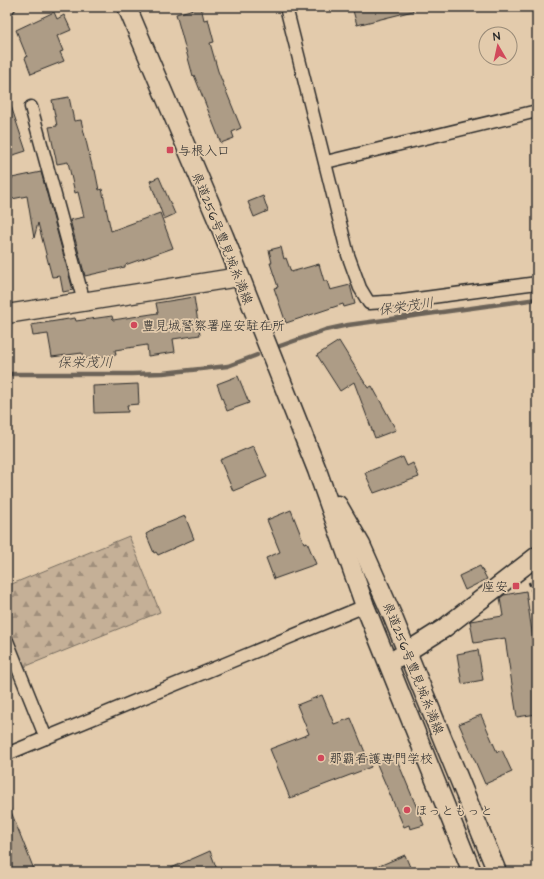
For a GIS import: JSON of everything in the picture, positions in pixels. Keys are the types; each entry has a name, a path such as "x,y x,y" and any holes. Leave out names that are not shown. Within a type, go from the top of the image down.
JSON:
{"main road":[{"name":"県道256号豊見城糸満線","path":"127,7 224,236 239,277 317,470 365,606 472,872"},
{"path":"7,314 239,277"},
{"name":"県道256号豊見城糸満線","path":"317,470 361,545 407,651 497,872"},
{"path":"388,663 443,629 530,562"}],"street":[{"path":"286,7 326,162 348,255 360,288 369,303 402,301 537,282"},
{"path":"31,107 84,302"},
{"path":"326,162 537,111"},
{"path":"7,754 365,606"},
{"path":"7,641 46,738"}],"path":[{"path":"530,562 537,606"}],"green space":[{"path":"129,536 160,612 24,667 7,626 7,586"}],"building":[{"path":"201,7 204,20 208,19 214,42 210,43 218,71 241,128 232,132 234,138 221,143 194,75 193,76 176,14"},
{"path":"352,7 412,7 413,11 357,25"},
{"path":"54,12 57,19 64,15 71,30 57,36 63,51 60,52 64,61 31,74 25,58 27,57 16,30"},
{"path":"69,97 74,121 81,120 99,190 102,189 111,231 160,213 173,248 125,265 125,267 85,276 70,220 84,217 78,192 75,193 68,162 57,164 49,127 57,126 52,100"},
{"path":"9,100 26,151 7,157 7,101"},
{"path":"41,172 73,290 63,292 60,276 52,277 38,223 34,238 27,196 7,200 7,179"},
{"path":"159,177 175,214 164,219 150,181"},
{"path":"263,196 268,211 254,217 248,202"},
{"path":"281,247 284,259 286,258 291,272 319,264 324,281 327,281 330,290 350,285 355,304 344,307 343,304 286,323 274,288 278,287 270,263 272,263 269,250"},
{"path":"194,297 200,335 173,339 175,352 148,356 147,345 115,350 116,355 83,359 82,353 52,357 48,334 33,336 31,325 75,318 76,321 112,316 113,320 158,313 156,303"},
{"path":"339,341 368,388 372,386 396,430 375,438 354,382 340,391 317,355"},
{"path":"238,376 249,403 227,411 217,384"},
{"path":"138,384 139,404 127,405 128,412 94,413 93,386"},
{"path":"253,446 267,477 233,491 220,460"},
{"path":"403,457 407,466 413,463 419,477 374,493 365,473"},
{"path":"291,510 304,543 307,542 316,564 274,579 266,558 280,552 267,520"},
{"path":"185,516 194,539 158,555 156,552 154,553 146,534 153,529"},
{"path":"480,566 487,579 465,590 459,576"},
{"path":"526,591 537,666 537,714 517,717 505,638 474,643 470,621 503,616 500,598 504,595"},
{"path":"478,650 483,680 462,684 457,654"},
{"name":"那覇看護専門学校","path":"322,695 334,724 351,718 371,767 290,798 270,749 309,734 297,705"},
{"path":"481,715 497,752 502,750 512,772 485,784 459,724"},
{"path":"395,755 424,825 410,829 409,825 404,827 376,762"},
{"path":"8,804 35,872 7,872"},
{"path":"210,851 218,872 162,872 201,855"},
{"path":"405,855 412,872 365,872"}],"waterway":[{"name":"保栄茂川","path":"280,346 325,330 348,325 537,299"},
{"name":"保栄茂川","path":"7,374 163,373 228,366 257,355"}],"place":[{"name":"与根入口","path":"170,150"},
{"name":"豊見城警察署座安駐在所","path":"134,325"},
{"name":"座安","path":"516,586"},
{"name":"那覇看護専門学校","path":"321,758"},
{"name":"ほっともっと","path":"407,810"}]}
